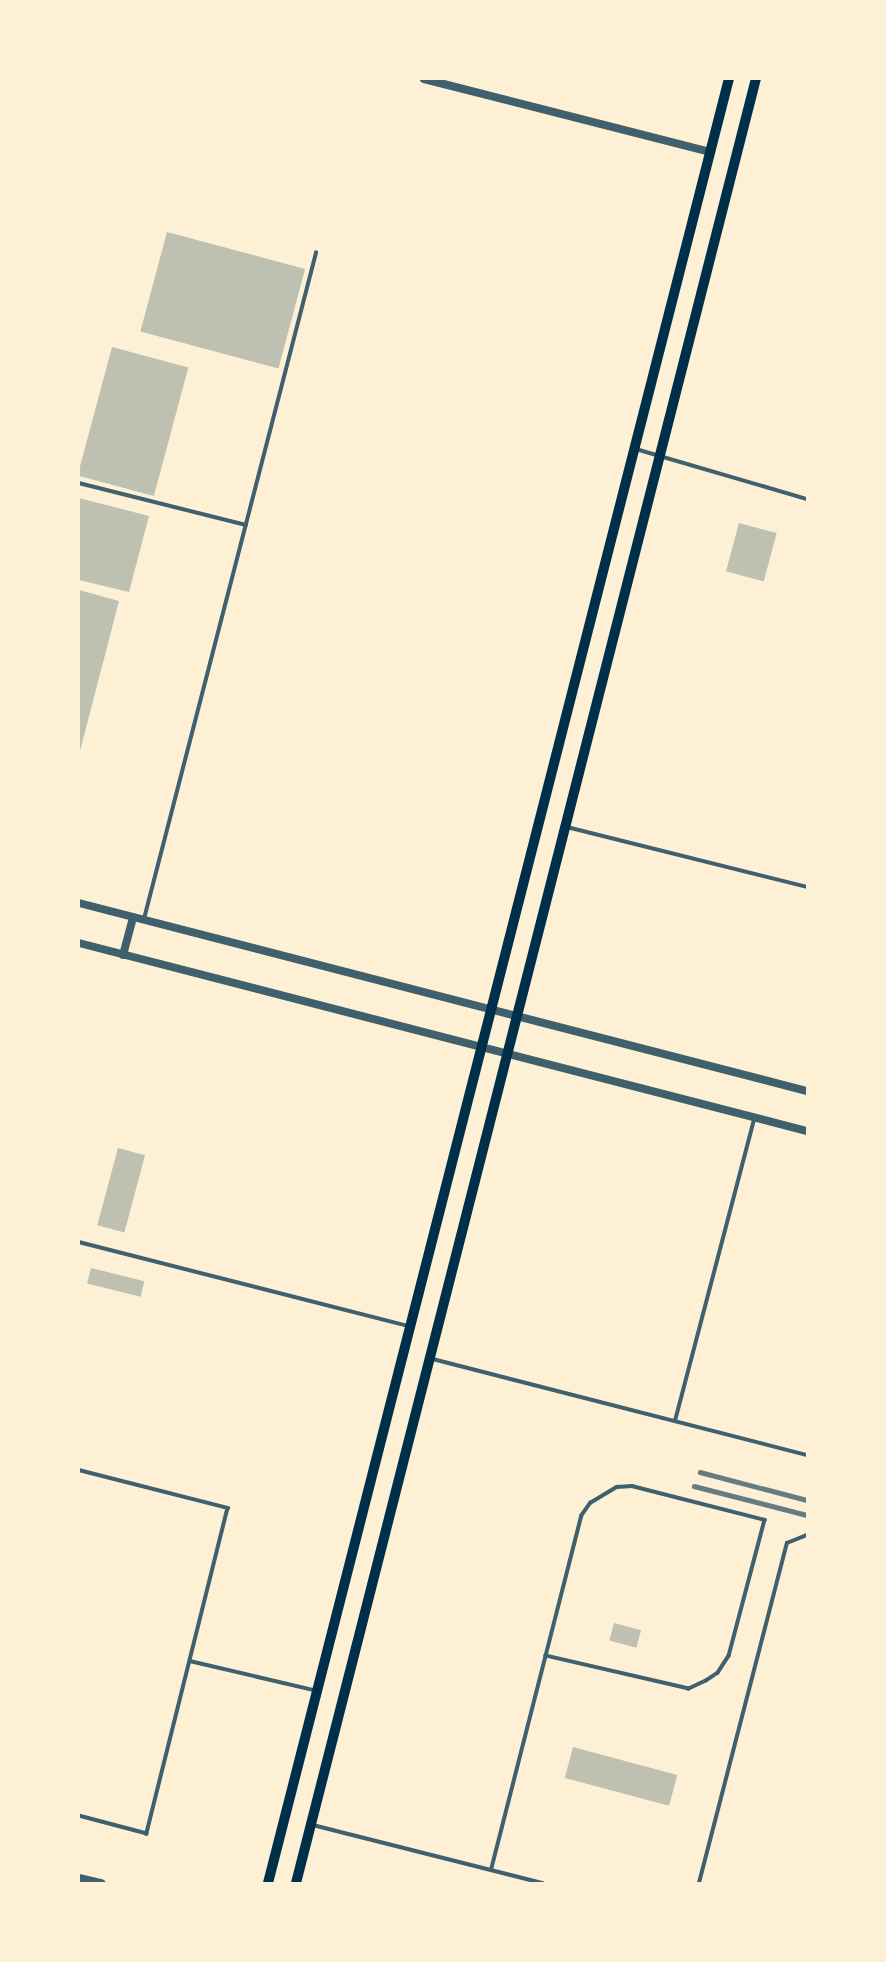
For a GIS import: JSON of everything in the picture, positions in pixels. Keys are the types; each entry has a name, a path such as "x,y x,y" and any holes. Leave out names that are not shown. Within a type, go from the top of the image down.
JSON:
{"main road":[{"path":"268,1883 484,1048 729,79"},
{"path":"296,1883 519,1017 756,79"}],"street":[{"path":"424,79 710,152"},
{"path":"79,903 807,1091"},
{"path":"123,954 133,917"},
{"path":"79,943 807,1131"},
{"path":"79,1878 101,1883"}],"lane":[{"path":"144,920 316,253"},
{"path":"636,449 807,499"},
{"path":"79,483 246,525"},
{"path":"567,827 807,887"},
{"path":"675,1421 755,1117"},
{"path":"79,1242 412,1326"},
{"path":"431,1359 807,1455"},
{"path":"79,1470 228,1508 147,1834 79,1816"},
{"path":"491,1870 581,1516 600,1495 632,1486 765,1520 729,1656 706,1682 689,1689 546,1656"},
{"path":"699,1883 787,1543 807,1535"},
{"path":"190,1661 318,1691"},
{"path":"311,1825 543,1883"}],"building":[{"path":"167,232 305,269 278,369 140,331"},
{"path":"112,347 188,367 154,496 79,476"},
{"path":"79,498 149,516 129,592 79,580"},
{"path":"739,523 777,533 764,581 726,571"},
{"path":"79,590 119,601 80,751 79,751"},
{"path":"118,1148 145,1155 124,1233 97,1225"},
{"path":"91,1268 144,1281 140,1297 87,1284"},
{"path":"614,1623 641,1630 636,1648 609,1640"},
{"path":"573,1747 677,1775 669,1806 565,1778"}],"railway":[{"path":"700,1472 807,1500"},
{"path":"694,1486 807,1515"}]}
